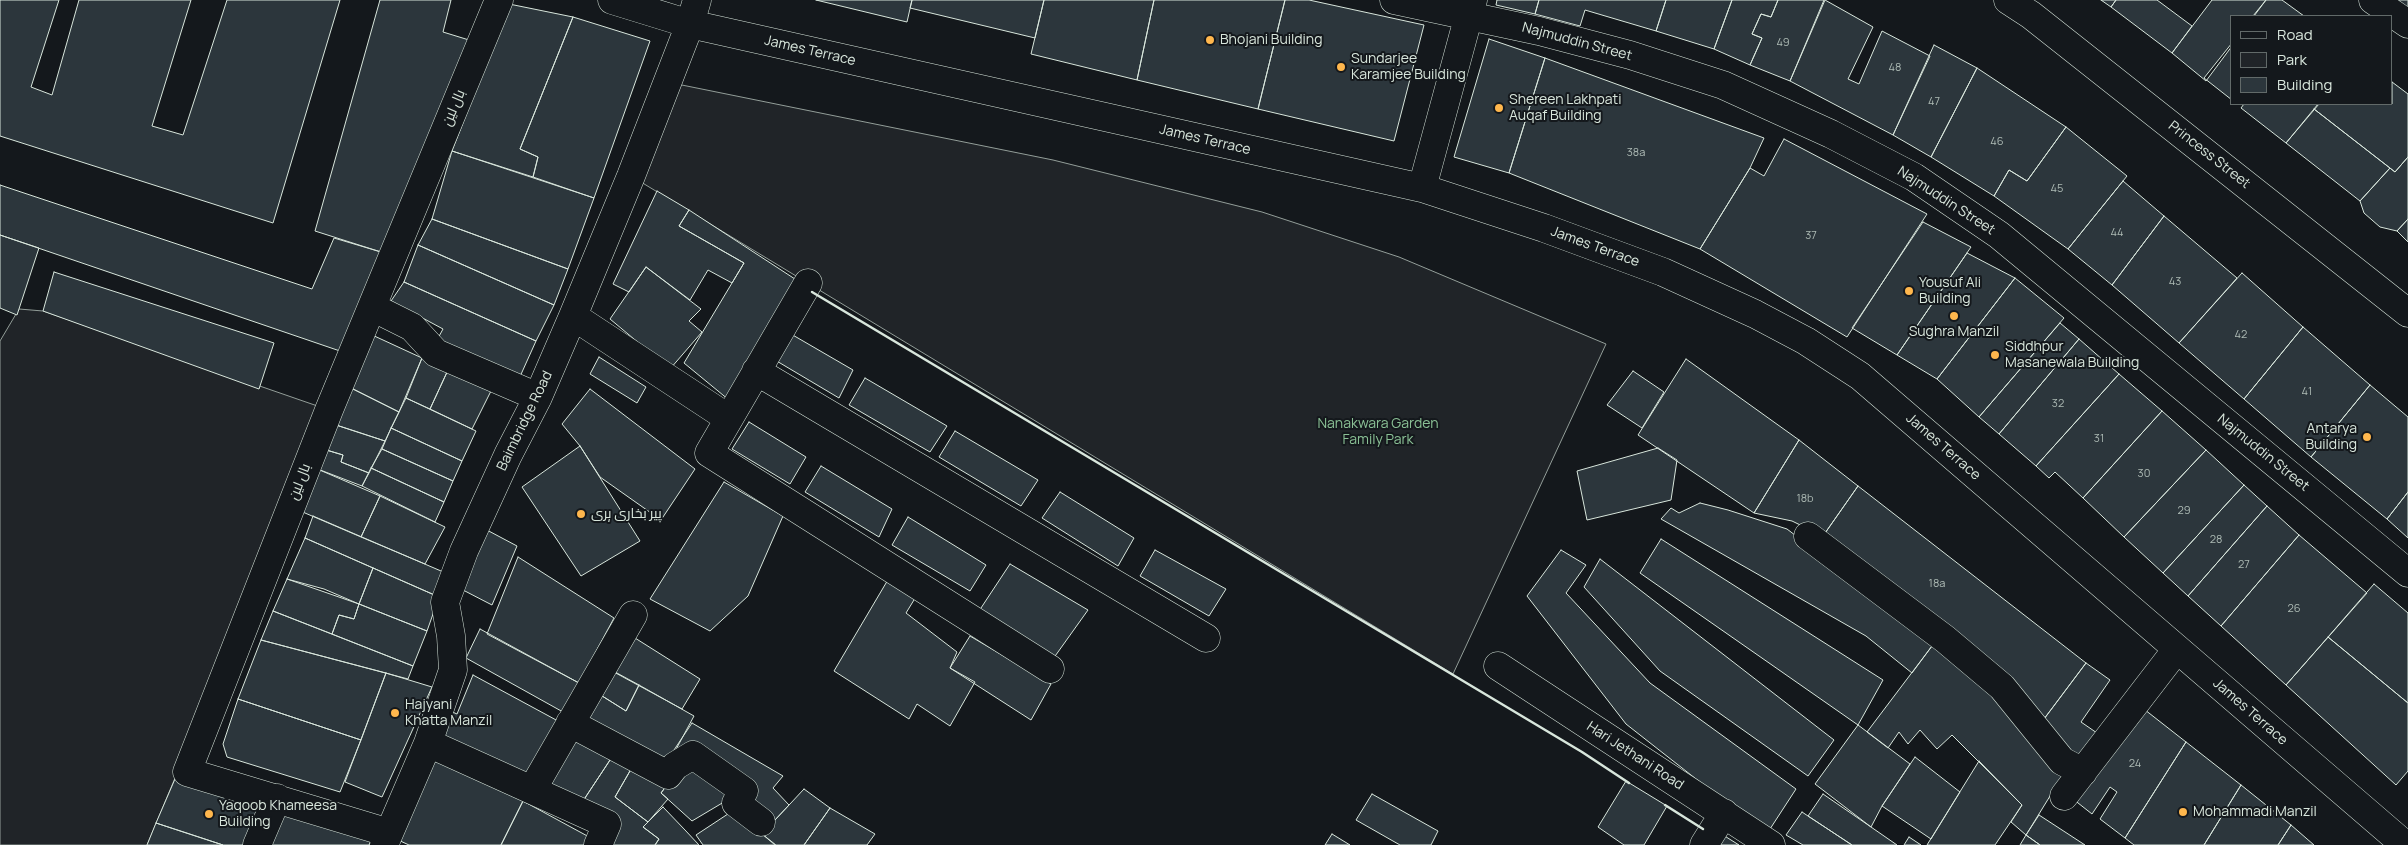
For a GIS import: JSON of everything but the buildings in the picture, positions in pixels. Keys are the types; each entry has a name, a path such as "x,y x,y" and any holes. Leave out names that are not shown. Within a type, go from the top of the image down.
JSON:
{"street":[{"name":"بال لین","path":"386,839 277,798 187,772 322,428 499,0"},
{"name":"James Terrace","path":"612,0 694,12 1422,188 1544,228 1663,272 1755,314 1806,341 1860,376 2405,845"},
{"name":"Najmuddin Street","path":"1394,0 1471,8 1724,85 1831,134 1914,177 1998,235 2408,573"},
{"name":"Princess Street","path":"2008,0 2038,21 2408,313"},
{"path":"2373,0 2408,24"},
{"path":"1422,188 1471,8"},
{"name":"Baimbridge Road","path":"386,839 428,743 453,670 451,636 445,602 464,551 508,455 538,397 573,316 694,12"},
{"path":"808,282 709,453 1050,669"},
{"path":"372,307 412,327 436,353 538,397"},
{"path":"573,316 728,418"},
{"path":"756,371 1206,638"},
{"path":"1808,536 1945,639 2002,687 2062,761 2083,772"},
{"path":"532,790 634,615"},
{"path":"2064,796 2176,648"},
{"name":"Hari Jethani Road","path":"1498,666 1771,845"},
{"path":"570,723 668,775 675,766 693,755 744,791 736,802 761,822"},
{"path":"428,743 607,824 598,845"},
{"path":"257,845 277,798"},
{"path":"1704,845 1724,814"}],"green space":[{"name":"Nanakwara Garden Family Park","path":"667,82 1053,160 1262,212 1399,257 1606,344 1453,674 631,176"},
{"path":"19,309 43,311 329,410 147,845 0,845 0,341"}],"wall":[{"path":"812,292 1582,752 1629,783"},
{"path":"1665,805 1703,829"}],"place":[{"name":"Bhojani Building","path":"1210,40"},
{"name":"Sundarjee Karamjee Building","path":"1341,67"},
{"name":"Shereen Lakhpati Auqaf Building","path":"1499,108"},
{"name":"Yousuf Ali Building","path":"1909,291"},
{"name":"Sughra Manzil","path":"1954,316"},
{"name":"Siddhpur Masanewala Building","path":"1995,355"},
{"name":"Antarya Building","path":"2367,437"},
{"name":"پیر بخاری ہری","path":"581,514"},
{"name":"Hajyani Khatta Manzil","path":"395,713"},
{"name":"Mohammadi Manzil","path":"2183,812"},
{"name":"Yaqoob Khameesa Building","path":"209,814"}]}
